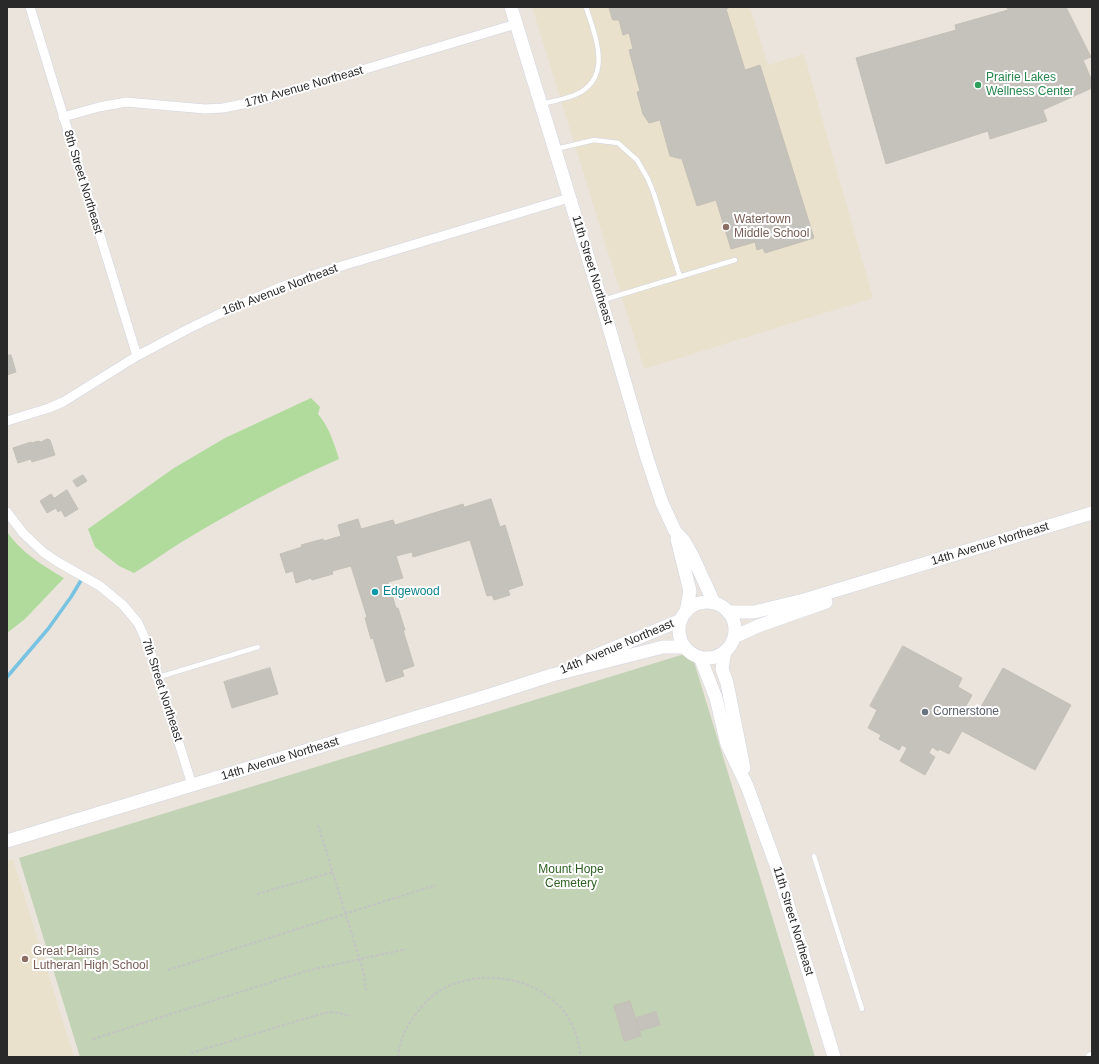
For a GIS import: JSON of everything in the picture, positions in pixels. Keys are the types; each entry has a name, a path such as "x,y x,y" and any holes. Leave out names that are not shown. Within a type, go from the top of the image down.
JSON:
{"main road":[{"name":"11th Street Northeast","path":"511,7 601,300 650,468 662,503 675,531 690,591 684,616"},
{"name":"14th Avenue Northeast","path":"728,612 754,612 804,600 1092,513"},
{"name":"11th Street Northeast","path":"675,531 684,541 693,557 714,603"},
{"name":"14th Avenue Northeast","path":"734,637 758,626 822,603 888,574"},
{"path":"714,603 721,606 728,612 734,623 734,637 731,645 725,651 718,656 709,658 700,657 685,647 679,629 684,616 692,607 699,604 714,603"},
{"name":"14th Avenue Northeast","path":"552,675 684,616"},
{"name":"14th Avenue Northeast","path":"7,841 192,786 552,675 663,647 685,647"},
{"name":"11th Street Northeast","path":"725,651 722,669 727,683 747,786"},
{"name":"11th Street Northeast","path":"700,657 716,698 727,744 747,786 776,865 834,1057"}],"street":[{"name":"8th Street Northeast","path":"30,7 137,356"},
{"name":"17th Avenue Northeast","path":"63,117 99,106 126,102 204,109 223,108 258,101 516,24"},
{"name":"16th Avenue Northeast","path":"7,421 63,402 137,356 219,314 299,280 569,198"},
{"name":"7th Street Northeast","path":"7,512 23,533 43,552 100,586 123,605 138,624 144,635 159,677 192,786"}],"lane":[{"path":"541,105 575,95 587,88 596,76 600,63 599,48 586,7"},
{"path":"554,150 594,140 618,143 637,160 648,178 654,194 680,276"},
{"path":"601,300 735,260"},
{"path":"159,677 258,647"},
{"path":"814,856 862,1009"}],"path":[{"path":"318,825 360,959 365,978 366,990"},
{"path":"257,894 333,872"},
{"path":"168,970 346,914 397,896 436,885"},
{"path":"93,1039 306,971 406,949"},
{"path":"398,1057 402,1037 414,1016 426,1001 438,992 466,980 493,978 508,979 535,988 561,1008 570,1020 576,1034 581,1057"},
{"path":"191,1053 324,1013 334,1012 351,1016"}],"shaded area":[{"name":"Watertown Middle School","path":"532,7 750,7 768,65 804,54 873,298 644,369"},
{"name":"Great Plains Lutheran High School","path":"13,859 74,1057 7,1057 7,861"}],"green space":[{"path":"311,398 320,407 318,414 328,430 339,459 238,509 180,543 134,573 119,566 95,547 88,529 174,468 225,438"},
{"path":"7,532 26,552 64,578 25,619 7,633"},
{"name":"Mount Hope Cemetery","path":"691,652 815,1057 80,1057 19,858"}],"building":[{"path":"609,7 730,7 726,9 745,70 760,65 814,238 765,253 763,248 757,250 755,242 731,249 716,200 697,206 682,159 670,156 660,120 649,123 643,114 637,92 640,91 629,50 633,49 629,33 623,35 619,20 613,20"},
{"name":"Prairie Lakes Wellness Center","path":"1007,7 1066,7 1091,57 1083,60 1092,81 1092,88 1043,110 1047,121 990,139 988,131 886,164 856,58 956,30 955,25 1008,10"},
{"path":"11,355 16,372 7,375 7,356"},
{"path":"47,439 50,440 55,455 32,462 31,459 18,463 13,448 31,442 41,442"},
{"path":"83,475 87,481 77,487 73,481"},
{"path":"67,490 78,509 65,517 61,510 58,512 56,508 47,513 40,501 51,494 54,498"},
{"name":"Edgewood","path":"491,499 500,527 505,525 523,585 508,590 510,595 494,600 492,595 487,596 470,540 413,557 412,552 396,556 403,578 388,582 405,630 403,630 414,666 402,670 404,676 386,682 373,638 371,639 365,618 367,617 351,566 332,571 333,574 312,580 311,578 296,583 293,571 286,573 280,554 302,547 301,545 341,536 338,525 358,519 361,529 393,520 395,525 463,504 464,507"},
{"name":"Cornerstone","path":"903,646 962,678 958,687 972,695 965,708 977,714 1003,668 1071,705 1035,770 962,731 949,754 939,749 938,751 932,747 929,753 935,757 925,775 900,761 907,748 902,745 899,750 879,739 881,735 868,728 877,710 870,706"},
{"path":"270,668 278,694 232,708 224,682"},
{"path":"630,1001 641,1036 624,1041 614,1006"},
{"path":"656,1012 660,1025 639,1031 636,1018"}],"waterway":[{"path":"7,677 48,629 71,597 83,577"}],"place":[{"name":"Prairie Lakes Wellness Center","path":"978,85"},
{"name":"Watertown Middle School","path":"726,227"},
{"name":"Edgewood","path":"375,592"},
{"name":"Cornerstone","path":"925,712"},
{"name":"Great Plains Lutheran High School","path":"25,959"}]}
